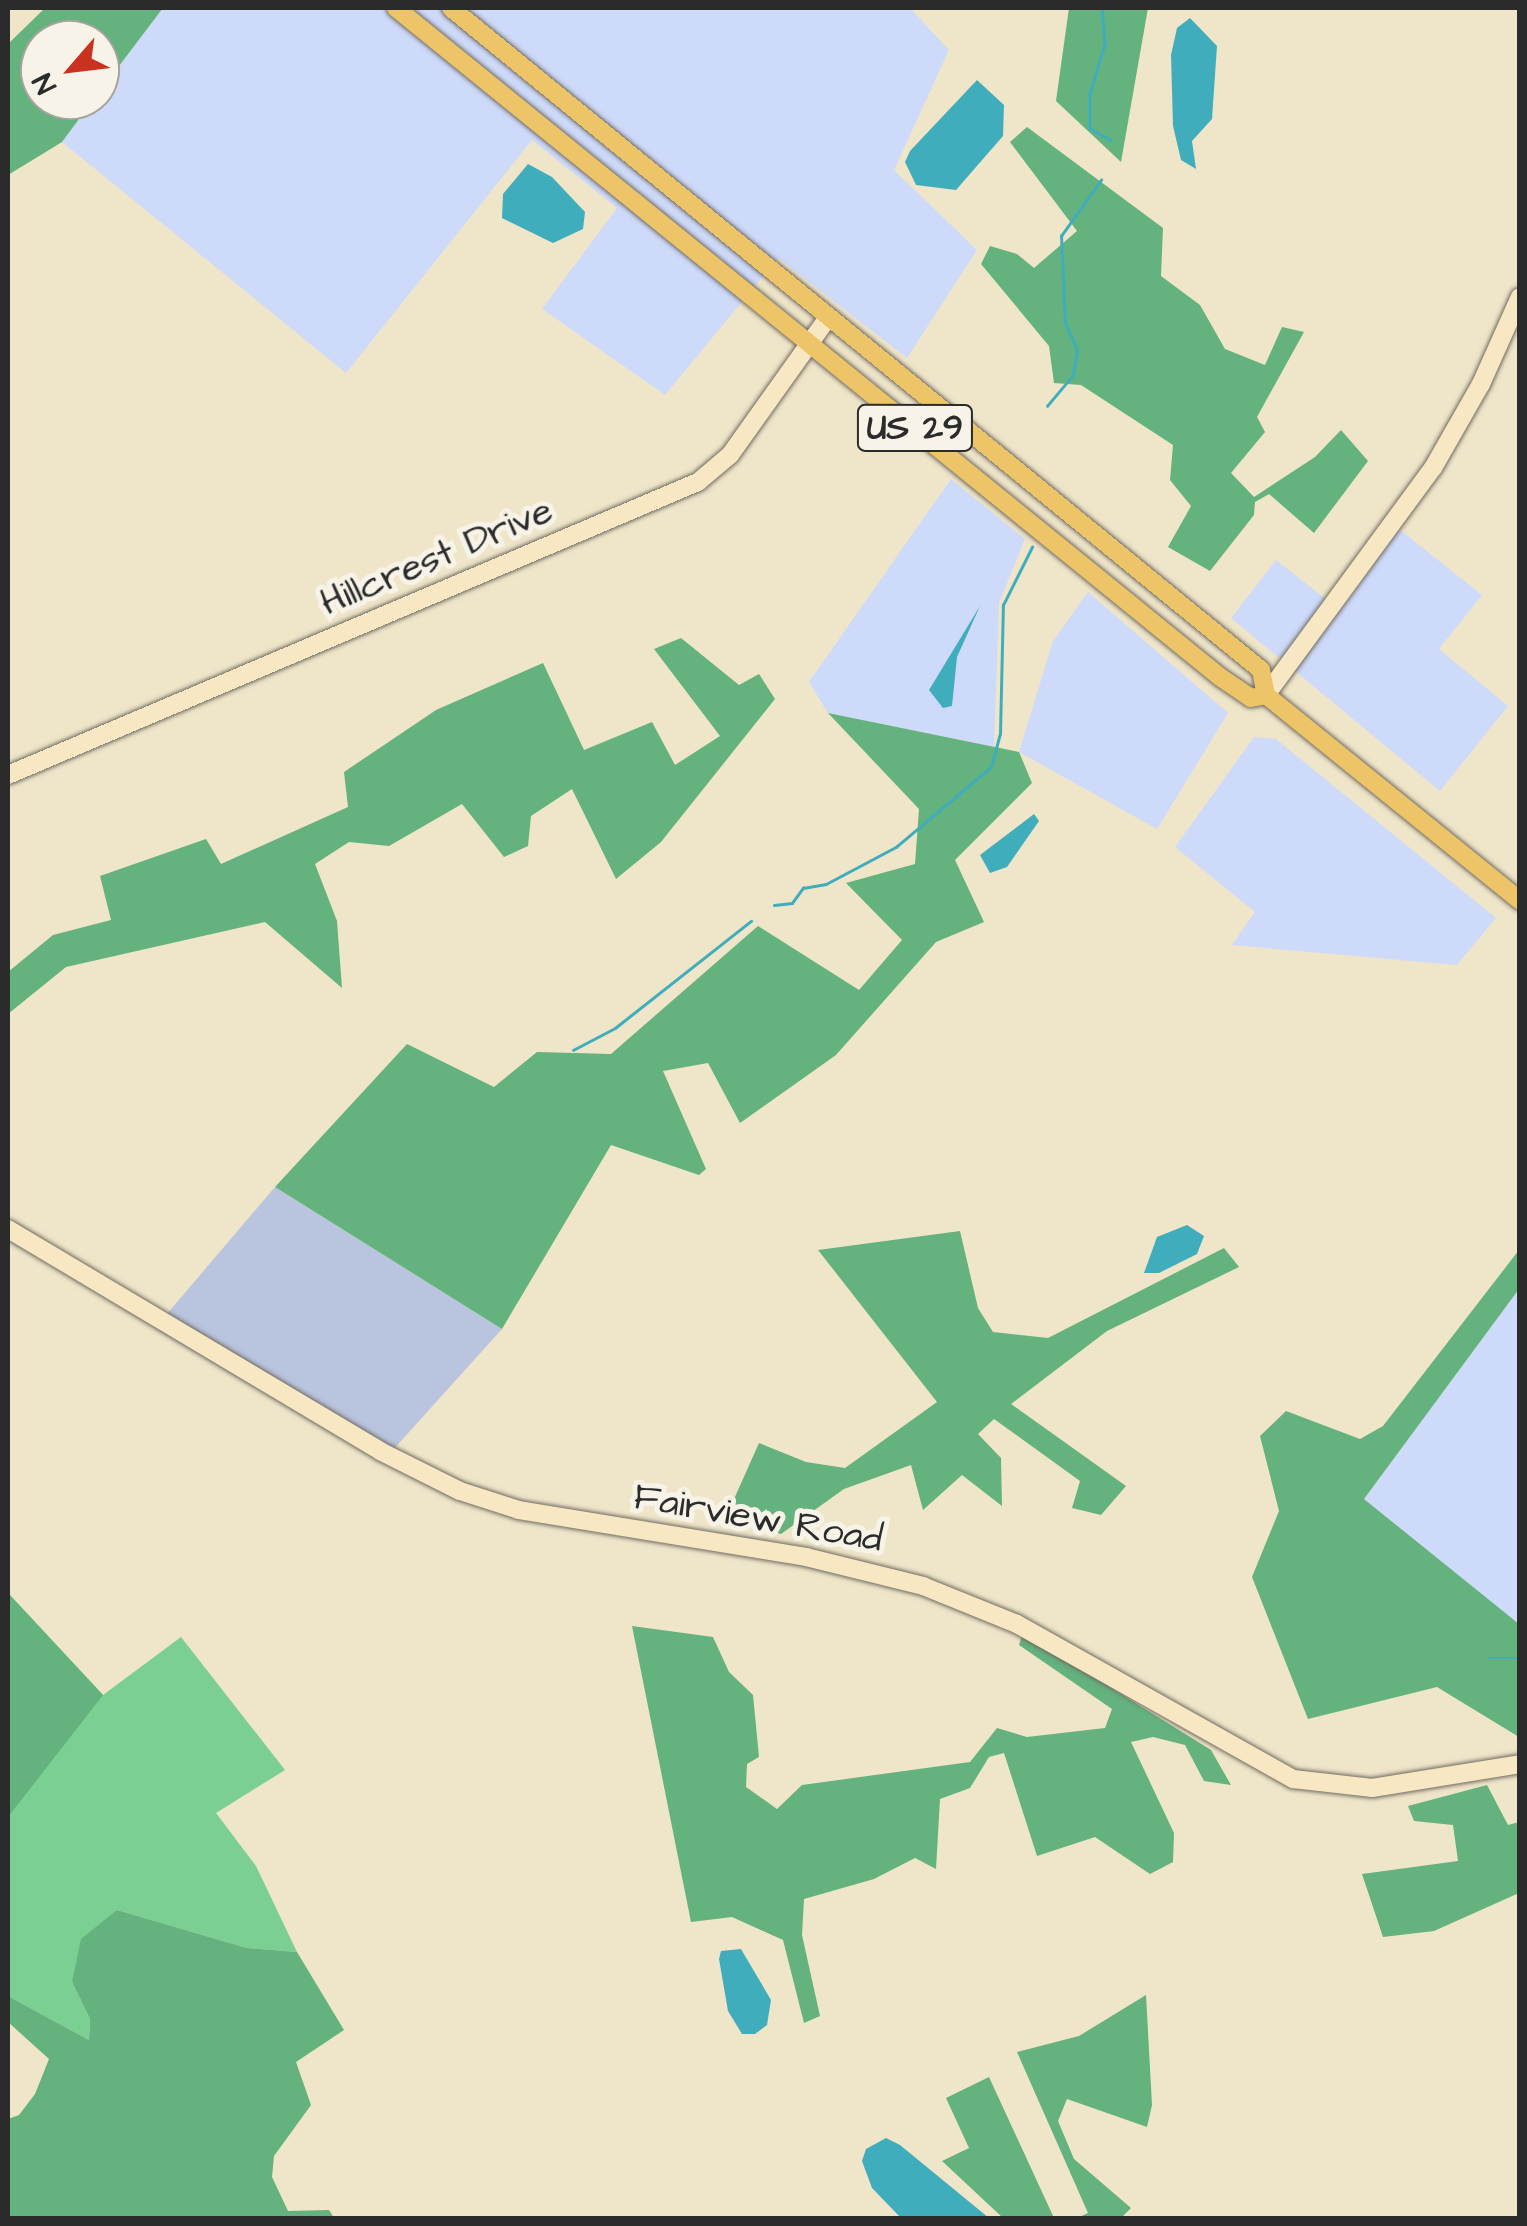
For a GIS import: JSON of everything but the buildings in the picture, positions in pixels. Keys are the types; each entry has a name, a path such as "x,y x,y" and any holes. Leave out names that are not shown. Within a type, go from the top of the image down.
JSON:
{"main road":[{"name":"US 29","path":"396,8 1220,677 1251,698 1266,695"},
{"name":"US 29","path":"451,8 826,319 1261,670 1266,695 1520,901"}],"street":[{"path":"1266,695 1433,468 1481,384 1520,297"},
{"name":"Hillcrest Drive","path":"8,775 698,482 730,455 826,319"},
{"name":"Fairview Road","path":"8,1229 380,1451 460,1491 534,1513 788,1554 924,1586 1017,1624 1293,1779 1372,1788 1520,1764"}],"shaded area":[{"path":"163,8 910,8 949,50 894,170 977,250 907,358 778,258 665,395 542,309 617,208 532,140 346,373 62,142 78,120 120,120 120,65"},
{"path":"951,479 1025,539 999,603 994,747 828,713 809,682"},
{"path":"1394,525 1482,595 1439,649 1508,706 1440,791 1231,618 1276,560 1332,604"},
{"path":"1088,592 1228,713 1157,829 1019,752 1053,641"},
{"path":"1254,737 1276,739 1496,918 1457,965 1232,945 1255,912 1175,847"},
{"path":"275,1187 502,1329 382,1462 155,1328"},
{"path":"1519,1289 1519,1624 1364,1499"}],"green space":[{"path":"45,8 163,8 120,65 120,20 33,20"},
{"path":"1069,8 1148,8 1121,162 1056,101"},
{"path":"20,32 20,120 78,120 62,142 8,175 8,44"},
{"path":"1027,127 1163,228 1161,276 1200,305 1225,349 1265,365 1282,327 1304,332 1257,417 1265,432 1231,473 1254,497 1315,457 1341,430 1368,461 1314,533 1269,494 1255,502 1254,515 1210,571 1168,547 1191,506 1170,480 1173,445 1081,385 1054,383 1049,346 981,264 990,246 1017,254 1034,268 1077,231 1010,142"},
{"path":"681,638 739,685 759,674 775,699 661,842 616,879 572,789 531,816 528,846 504,857 462,804 389,846 349,842 315,864 337,921 342,988 265,922 66,967 8,1014 8,972 53,935 111,920 100,876 206,839 221,864 348,807 344,772 436,710 543,663 584,750 652,722 675,765 720,736 654,649"},
{"path":"828,713 1019,752 1032,783 955,860 984,922 936,942 836,1055 740,1123 708,1063 663,1071 706,1169 699,1175 611,1145 502,1329 275,1187 407,1044 494,1087 537,1052 611,1054 758,926 859,990 902,940 846,883 915,864 919,809"},
{"path":"960,1231 978,1308 993,1332 1048,1338 1224,1248 1239,1267 1107,1331 1011,1404 1126,1486 1101,1515 1072,1508 1080,1481 994,1419 978,1434 1001,1458 1002,1506 962,1475 923,1510 911,1465 844,1489 781,1534 726,1517 759,1443 806,1462 845,1468 937,1402 818,1250"},
{"path":"1519,1250 1519,1289 1364,1499 1519,1624 1519,1737 1437,1687 1308,1719 1252,1577 1279,1511 1260,1436 1286,1411 1360,1439 1383,1426"},
{"path":"8,1593 103,1695 181,1637 285,1770 216,1813 256,1866 297,1952 247,1948 117,1910 72,1982 90,2019 89,2040 8,1996"},
{"path":"8,1593 103,1695 8,1817"},
{"path":"632,1626 713,1637 729,1672 753,1695 759,1757 747,1764 746,1787 777,1809 802,1785 970,1762 997,1728 1027,1737 1105,1728 1112,1709 1019,1645 1023,1633 1211,1750 1231,1785 1204,1781 1185,1745 1153,1737 1131,1742 1174,1833 1173,1862 1150,1874 1095,1837 1037,1856 1004,1753 989,1757 970,1788 940,1799 936,1869 915,1858 874,1879 804,1899 802,1935 820,2016 804,2023 783,1940 732,1917 691,1922"},
{"path":"1487,1785 1508,1825 1519,1822 1519,1893 1434,1931 1383,1937 1362,1874 1458,1861 1453,1825 1414,1821 1408,1806"},
{"path":"117,1910 247,1948 297,1952 344,2030 296,2062 311,2105 274,2156 272,2177 288,2211 329,2210 334,2218 8,2218 8,2119 19,2115 35,2094 49,2059 8,2022 8,1996 89,2040 90,2019 72,1982 81,1939"},
{"path":"1146,1995 1152,2105 1147,2127 1067,2099 1058,2121 1074,2159 1131,2208 1121,2218 1077,2218 1088,2213 1017,2052 1079,2036"},
{"path":"989,2077 1054,2218 1003,2218 942,2161 969,2148 946,2098"}],"water":[{"path":"1190,18 1217,46 1212,119 1192,141 1196,169 1181,160 1173,126 1171,55 1177,28"},
{"path":"977,80 1004,105 1003,136 956,190 916,185 905,162 910,151"},
{"path":"528,164 552,177 585,212 583,229 553,243 502,218 503,194"},
{"path":"980,606 957,657 952,706 943,708 929,690"},
{"path":"1034,814 1039,821 1007,867 990,873 980,855"},
{"path":"1187,1225 1204,1236 1197,1254 1159,1273 1144,1273 1157,1237"},
{"path":"741,1949 771,2000 767,2025 755,2034 742,2034 728,2011 719,1959 721,1951"},
{"path":"886,2138 900,2145 989,2218 901,2218 872,2188 862,2161 866,2149"}],"waterway":[{"path":"1102,8 1105,44 1090,94 1090,128 1111,140"},
{"path":"1047,406 1073,375 1077,350 1065,323 1061,236 1101,180"},
{"path":"774,905 792,903 803,888 826,884 896,847 991,767 1000,734 1003,605 1032,547"},
{"path":"573,1050 615,1028 751,921"},
{"path":"1489,1658 1520,1658"}]}
